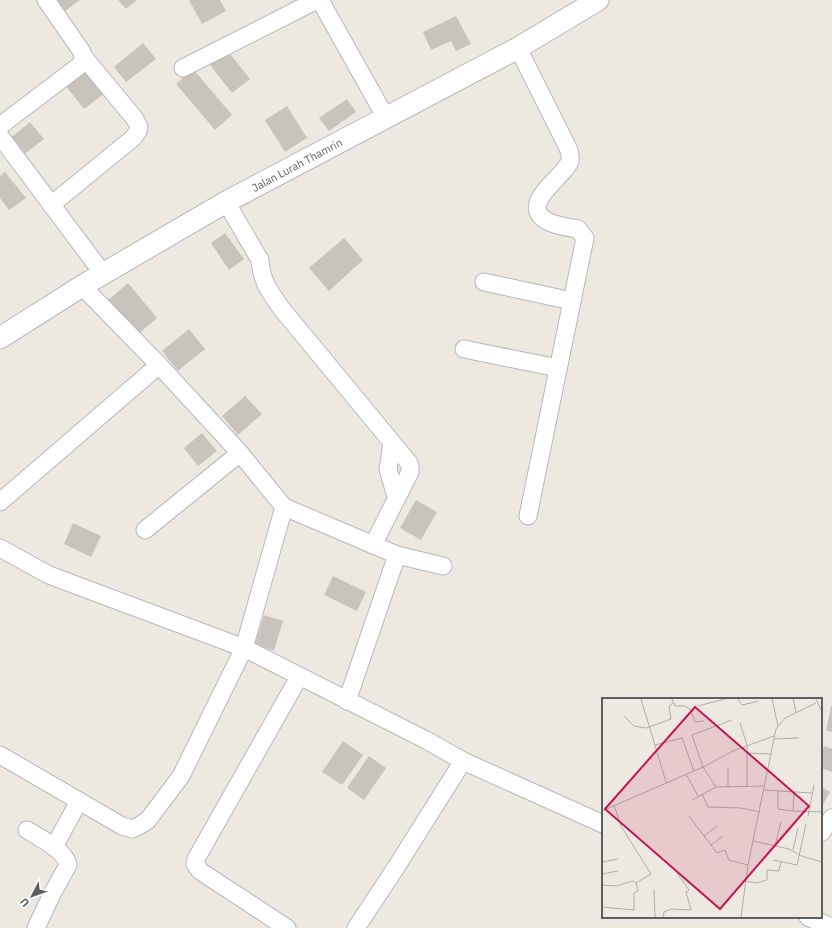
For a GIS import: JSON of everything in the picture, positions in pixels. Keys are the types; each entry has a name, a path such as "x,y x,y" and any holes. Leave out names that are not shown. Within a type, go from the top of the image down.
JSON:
{"street":[{"path":"46,0 82,52 83,56 135,119 139,127 138,131 127,143 51,205"},
{"path":"183,68 317,0"},
{"path":"320,0 386,118"},
{"name":"Jalan Lurah Thamrin","path":"0,338 82,286 104,275 226,202 518,48 598,0"},
{"path":"518,48 571,156 568,165 545,191 538,205 539,213 543,218 558,226 578,229 585,238 528,516"},
{"path":"0,126 79,66 83,60 83,56"},
{"path":"0,136 104,275"},
{"path":"226,202 260,260 264,284 281,308 392,444 388,468 396,497 373,544"},
{"path":"484,282 572,300"},
{"path":"82,286 159,365 240,453 284,507 397,555 442,566"},
{"path":"464,348 558,368"},
{"path":"1,500 159,365"},
{"path":"145,530 240,453"},
{"path":"0,755 122,826 132,829 148,820 181,776 244,648 284,507"},
{"path":"0,548 49,575 244,648 426,740 463,761 602,824"},
{"path":"347,701 397,555"},
{"path":"287,928 200,871 195,864 196,859 299,677"},
{"path":"356,928 395,870 463,761"},
{"path":"54,847 79,801"},
{"path":"822,832 832,818"},
{"path":"27,830 54,847 68,861 68,865 36,928"},
{"path":"810,918 832,927"}],"building":[{"path":"55,0 80,0 64,12"},
{"path":"118,0 137,0 126,9"},
{"path":"189,0 220,0 226,11 202,24"},
{"path":"456,16 471,44 456,51 451,41 431,50 423,32"},
{"path":"143,43 156,59 126,82 114,67"},
{"path":"228,51 250,79 232,93 210,65"},
{"path":"86,69 105,93 84,109 65,85"},
{"path":"193,69 232,115 215,130 176,84"},
{"path":"347,99 356,112 329,131 319,118"},
{"path":"287,106 307,138 285,152 265,120"},
{"path":"30,122 44,139 22,156 9,139"},
{"path":"5,172 26,198 9,210 0,198 0,176"},
{"path":"225,233 244,259 229,270 211,243"},
{"path":"344,238 363,260 329,291 309,268"},
{"path":"128,283 157,318 136,336 107,301"},
{"path":"189,329 205,349 178,371 162,351"},
{"path":"245,396 262,414 238,435 222,416"},
{"path":"202,433 217,451 198,466 184,448"},
{"path":"416,500 437,512 421,540 400,528"},
{"path":"73,523 101,536 91,557 64,544"},
{"path":"333,576 366,592 357,611 324,595"},
{"path":"264,615 283,621 274,651 255,644"},
{"path":"832,706 832,732 826,731"},
{"path":"343,741 363,755 342,785 322,772"},
{"path":"824,746 832,749 832,772 822,768 822,751"},
{"path":"369,756 386,768 364,800 347,788"},
{"path":"822,788 830,792 822,806"}]}
